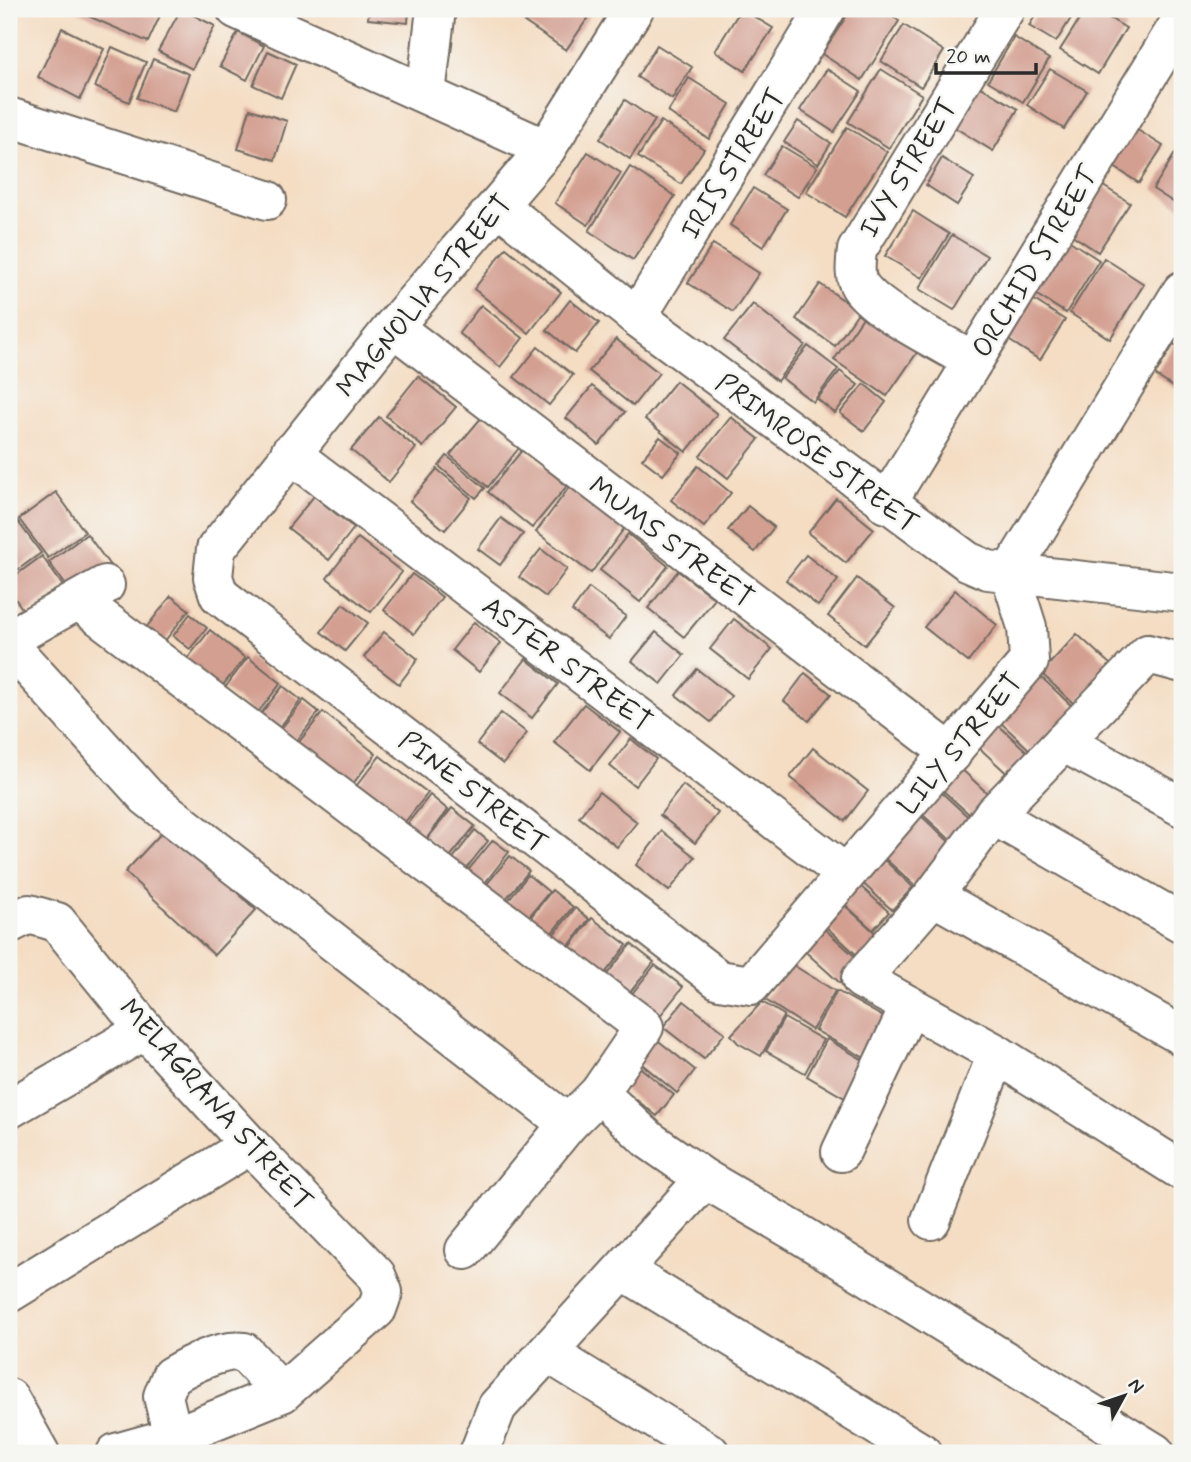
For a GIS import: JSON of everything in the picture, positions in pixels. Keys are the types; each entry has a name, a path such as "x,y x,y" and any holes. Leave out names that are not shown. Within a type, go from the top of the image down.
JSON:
{"street":[{"path":"236,9 546,149"},
{"path":"426,94 436,9"},
{"name":"MAGNOLIA STREET","path":"213,576 216,549 393,327 546,149 634,9"},
{"name":"IRIS STREET","path":"637,317 826,9"},
{"name":"IVY STREET","path":"973,361 880,305 855,273 857,250 1005,9"},
{"name":"ORCHID STREET","path":"886,504 1182,19"},
{"path":"9,117 267,200"},
{"name":"PRIMROSE STREET","path":"499,206 637,317 886,504 967,561 988,570 1182,592"},
{"path":"1010,573 1182,291"},
{"name":"MUMS STREET","path":"393,327 952,754"},
{"name":"ASTER STREET","path":"290,453 846,874"},
{"name":"LILY STREET","path":"751,985 952,754 1029,661 1027,627 1010,573"},
{"name":"PINE STREET","path":"213,576 219,595 719,980 751,985"},
{"path":"465,1250 568,1124 599,1093 644,1027 92,593 9,642 147,797 568,1124"},
{"path":"1182,663 1149,654 993,815 933,896 861,979 997,1054 1182,1171"},
{"path":"1063,742 1182,807"},
{"path":"993,815 1182,923"},
{"path":"933,896 1182,1035"},
{"name":"MELAGRANA STREET","path":"9,924 29,915 57,922 145,1030 250,1146 381,1283 383,1292 377,1308 282,1393"},
{"path":"841,1152 910,1006"},
{"path":"9,1109 145,1030"},
{"path":"931,1220 997,1054"},
{"path":"599,1093 649,1140 705,1179 798,1233 1155,1453"},
{"path":"9,1293 250,1146"},
{"path":"481,1452 497,1406 624,1271 705,1179"},
{"path":"624,1271 922,1453"},
{"path":"116,1453 173,1437 282,1393 244,1352 228,1353 181,1370 170,1376 164,1385 163,1396 173,1437"},
{"path":"548,1353 710,1453"},
{"path":"9,1398 40,1453"}],"building":[{"path":"72,9 163,9 148,42"},
{"path":"181,9 215,26 192,69 158,51"},
{"path":"369,9 409,9 408,23 368,19"},
{"path":"518,9 594,9 566,50 514,15"},
{"path":"741,9 773,28 745,71 715,51"},
{"path":"851,9 881,9 899,21 862,80 822,54"},
{"path":"1039,9 1063,9 1073,15 1056,42 1029,26"},
{"path":"1086,9 1094,9 1126,28 1098,74 1060,50"},
{"path":"904,25 944,51 921,87 881,61"},
{"path":"62,28 104,49 80,99 38,77"},
{"path":"238,32 264,46 247,80 220,66"},
{"path":"1014,37 1049,59 1023,102 988,81"},
{"path":"657,45 692,67 672,99 637,77"},
{"path":"112,47 146,62 129,102 95,87"},
{"path":"268,51 296,64 281,98 253,85"},
{"path":"153,59 189,74 174,112 137,98"},
{"path":"827,69 861,91 834,132 800,110"},
{"path":"881,69 922,95 889,148 848,122"},
{"path":"1050,69 1087,91 1064,129 1027,105"},
{"path":"689,78 730,104 709,139 668,112"},
{"path":"979,86 1018,109 993,151 954,127"},
{"path":"625,100 655,120 630,159 600,139"},
{"path":"250,109 287,121 275,160 238,149"},
{"path":"661,121 704,149 681,184 638,157"},
{"path":"798,121 831,143 818,164 784,142"},
{"path":"1128,124 1163,146 1139,183 1105,161"},
{"path":"847,127 887,152 845,217 806,192"},
{"path":"782,146 817,167 798,197 763,175"},
{"path":"588,152 621,173 588,225 555,203"},
{"path":"1176,152 1182,156 1182,208 1153,189"},
{"path":"942,158 974,178 957,205 926,185"},
{"path":"630,167 675,196 633,260 589,231"},
{"path":"1097,182 1130,203 1098,252 1066,231"},
{"path":"753,188 787,209 763,247 730,225"},
{"path":"913,211 949,234 922,278 885,256"},
{"path":"952,235 987,256 954,310 919,289"},
{"path":"1062,236 1099,260 1066,313 1029,290"},
{"path":"713,244 759,273 733,312 688,283"},
{"path":"506,248 561,292 529,333 474,289"},
{"path":"1104,258 1144,284 1110,339 1070,313"},
{"path":"820,284 859,311 835,346 796,319"},
{"path":"1028,296 1065,320 1040,360 1002,336"},
{"path":"570,300 599,323 575,353 547,330"},
{"path":"753,304 805,345 777,381 724,340"},
{"path":"872,304 925,341 887,396 834,360"},
{"path":"481,305 523,338 500,367 459,333"},
{"path":"616,339 659,373 633,406 589,371"},
{"path":"1174,344 1182,349 1182,393 1155,375"},
{"path":"808,346 838,369 813,402 782,378"},
{"path":"538,347 573,375 549,405 514,377"},
{"path":"840,371 858,385 835,413 817,399"},
{"path":"418,376 456,407 423,447 386,416"},
{"path":"676,381 717,414 686,452 645,419"},
{"path":"864,384 886,402 864,431 840,413"},
{"path":"592,386 625,412 599,445 566,418"},
{"path":"379,417 416,448 389,482 351,450"},
{"path":"482,417 519,448 488,487 450,455"},
{"path":"731,417 759,439 728,478 700,456"},
{"path":"660,437 681,453 663,475 642,459"},
{"path":"523,449 567,486 532,528 488,492"},
{"path":"447,456 485,488 476,498 439,466"},
{"path":"698,466 731,493 704,527 671,500"},
{"path":"437,469 471,498 445,530 410,501"},
{"path":"574,481 629,522 591,573 536,532"},
{"path":"56,492 85,532 48,558 19,519"},
{"path":"314,496 354,528 329,560 288,528"},
{"path":"836,498 874,529 846,563 808,533"},
{"path":"748,506 774,527 755,552 728,530"},
{"path":"501,518 523,534 500,565 478,549"},
{"path":"16,519 41,553 9,576 9,524"},
{"path":"87,534 111,567 73,595 49,562"},
{"path":"628,534 668,566 640,602 600,570"},
{"path":"358,538 402,572 371,612 327,578"},
{"path":"541,549 567,569 546,597 519,577"},
{"path":"806,555 838,580 818,606 786,580"},
{"path":"42,556 63,586 26,614 9,590 9,580"},
{"path":"678,571 715,599 684,637 648,608"},
{"path":"412,574 442,597 414,634 384,610"},
{"path":"857,578 895,608 865,645 828,616"},
{"path":"589,588 626,616 609,639 572,611"},
{"path":"955,590 997,625 968,662 924,627"},
{"path":"171,596 189,610 160,647 142,633"},
{"path":"343,604 368,623 345,651 321,632"},
{"path":"190,614 207,628 190,649 173,636"},
{"path":"734,619 772,649 748,679 710,649"},
{"path":"474,622 501,643 479,672 452,650"},
{"path":"210,630 245,658 219,690 184,663"},
{"path":"384,632 418,659 399,684 364,657"},
{"path":"656,632 684,655 661,684 632,661"},
{"path":"1077,634 1111,665 1075,705 1041,673"},
{"path":"248,657 281,683 256,715 224,689"},
{"path":"526,659 558,684 532,718 500,693"},
{"path":"697,669 731,696 711,722 676,695"},
{"path":"805,673 831,694 809,721 784,701"},
{"path":"1039,675 1075,709 1034,754 998,720"},
{"path":"283,686 301,700 276,732 258,717"},
{"path":"304,700 319,712 295,743 280,730"},
{"path":"584,704 620,732 590,770 554,742"},
{"path":"323,712 376,754 348,790 294,748"},
{"path":"501,713 527,733 503,764 477,744"},
{"path":"996,723 1033,757 1013,779 976,745"},
{"path":"631,739 656,759 635,786 610,766"},
{"path":"813,748 868,791 845,821 790,777"},
{"path":"380,756 428,793 401,827 353,790"},
{"path":"958,766 998,803 979,823 939,787"},
{"path":"683,785 718,813 695,843 660,815"},
{"path":"599,792 637,822 617,847 579,817"},
{"path":"941,792 977,825 957,846 922,814"},
{"path":"430,795 448,810 423,843 404,828"},
{"path":"452,808 475,826 450,857 427,839"},
{"path":"918,813 958,850 921,891 880,854"},
{"path":"167,827 256,910 214,955 125,872"},
{"path":"475,830 488,841 464,871 451,861"},
{"path":"662,831 695,857 669,891 636,865"},
{"path":"493,840 509,852 481,888 464,875"},
{"path":"879,855 913,887 892,910 858,879"},
{"path":"510,856 529,871 500,906 481,891"},
{"path":"528,875 549,892 527,919 506,903"},
{"path":"857,883 889,912 873,930 841,901"},
{"path":"552,890 573,907 546,940 526,923"},
{"path":"841,902 881,938 861,959 822,923"},
{"path":"575,908 589,919 568,947 553,935"},
{"path":"592,918 627,945 602,977 568,950"},
{"path":"819,924 860,961 840,983 799,946"},
{"path":"631,944 654,962 623,1001 601,982"},
{"path":"655,965 683,987 655,1022 627,1000"},
{"path":"793,965 835,991 812,1030 764,999"},
{"path":"837,991 892,1022 870,1061 815,1030"},
{"path":"684,1001 725,1033 704,1059 663,1027"},
{"path":"762,1002 784,1015 761,1056 738,1043 731,1035"},
{"path":"784,1018 823,1040 805,1073 766,1051"},
{"path":"655,1038 695,1070 677,1093 637,1060"},
{"path":"827,1039 870,1064 850,1101 807,1076"},
{"path":"637,1065 674,1095 657,1116 620,1087"}]}
